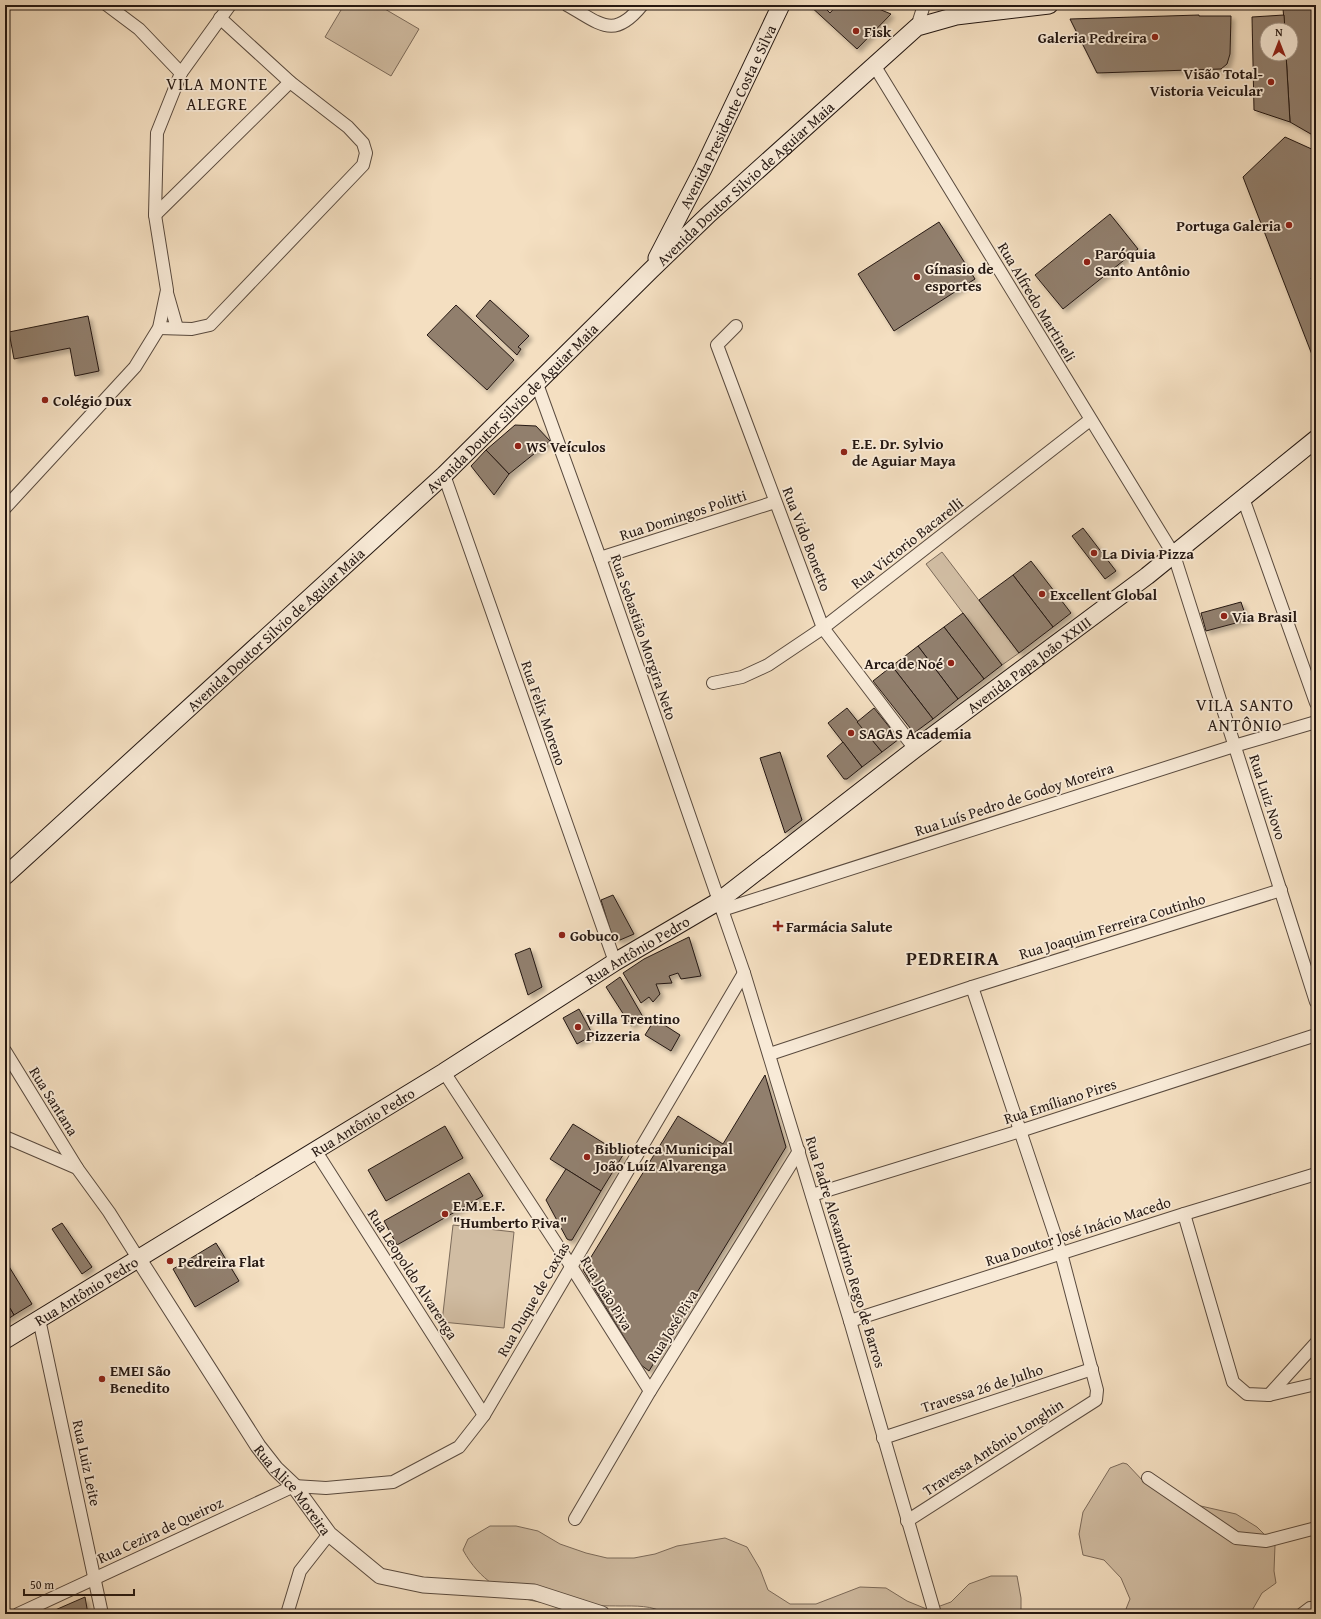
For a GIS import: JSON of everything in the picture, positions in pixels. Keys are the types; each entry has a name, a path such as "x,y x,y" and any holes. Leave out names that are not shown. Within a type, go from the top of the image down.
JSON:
{"main road":[{"name":"Avenida Presidente Costa e Silva","path":"651,270 781,5"},
{"name":"Avenida Doutor Silvio de Aguiar Maia","path":"5,876 444,475 709,214 916,27 956,16 1049,5"},
{"path":"689,195 709,214"},
{"name":"Avenida Papa João XXIII","path":"720,905 915,749 1174,555 1316,438"},
{"name":"Rua Antônio Pedro","path":"5,1340 444,1072 615,962 720,905"}],"street":[{"path":"107,5 139,29 181,73"},
{"path":"177,328 167,290 155,215 157,133 181,73 230,5"},
{"path":"567,5 608,27 620,26 634,15 642,5"},
{"path":"916,27 924,5"},
{"path":"158,328 192,329 210,325 362,165 366,153 362,143 348,127 290,82 220,18"},
{"name":"Rua Alfredo Martineli","path":"874,65 1174,555"},
{"path":"155,215 290,82"},
{"path":"5,508 135,367 158,328 167,290"},
{"name":"Rua Vido Bonetto","path":"736,326 717,345 823,628 915,749"},
{"name":"Rua Sebastião Morgira Neto","path":"537,384 600,558 720,905"},
{"name":"Rua Victorio Bacarelli","path":"713,683 742,677 768,665 823,628 1090,420"},
{"name":"Rua Felix Moreno","path":"444,475 615,962"},
{"path":"1244,498 1316,703"},
{"name":"Rua Domingos Politti","path":"600,558 775,502"},
{"name":"Rua Luiz Novo","path":"1174,555 1316,1002"},
{"name":"Rua Luís Pedro de Godoy Moreira","path":"720,905 1316,722"},
{"name":"Rua Joaquim Ferreira Coutinho","path":"770,1054 972,987 1281,890"},
{"name":"Rua Padre Alexandrino Rego de Barros","path":"720,905 770,1054 850,1321 935,1614"},
{"name":"Rua Duque de Caxias","path":"294,1486 326,1488 393,1482 459,1447 484,1415 744,973"},
{"path":"972,987 1061,1253 1092,1369"},
{"name":"Rua Emíliano Pires","path":"812,1195 1020,1131 1316,1035"},
{"name":"Rua Santana","path":"5,1051 77,1168 109,1212 138,1258"},
{"name":"Rua João Piva","path":"444,1072 571,1266 650,1391"},
{"path":"5,1136 77,1168"},
{"name":"Rua Leopoldo Alvarenga","path":"315,1150 484,1415"},
{"name":"Rua José Piva","path":"575,1519 650,1391 799,1151"},
{"name":"Rua Doutor José Inácio Macedo","path":"850,1321 1184,1214 1316,1174"},
{"path":"1184,1214 1233,1382 1247,1394 1269,1395 1316,1384"},
{"name":"Rua Alice Moreira","path":"138,1258 258,1446 276,1469 294,1486 329,1534 380,1576 423,1585 534,1592 602,1614"},
{"name":"Rua Luiz Leite","path":"39,1319 102,1614"},
{"path":"1269,1395 1316,1343"},
{"name":"Travessa Antônio Longhin","path":"908,1521 1096,1400 1097,1390 1092,1369"},
{"name":"Travessa 26 de Julho","path":"883,1438 1092,1369"},
{"path":"1148,1478 1236,1538 1266,1541 1316,1528"},
{"name":"Rua Cezira de Queiroz","path":"18,1614 294,1486"},
{"path":"287,1614 300,1571 329,1534"},
{"path":"1302,1614 1310,1608 1316,1608"}],"shaded area":[{"path":"344,5 378,5 419,29 391,76 325,37"},
{"path":"942,552 1019,653 1002,665 926,564"},
{"path":"453,1225 514,1232 504,1328 442,1322"},
{"path":"1123,1463 1127,1464 1144,1482 1192,1504 1236,1514 1257,1527 1275,1545 1274,1571 1276,1583 1262,1593 1250,1614 1124,1614 1130,1599 1121,1578 1104,1560 1083,1555 1079,1534 1083,1512 1110,1468"},
{"path":"490,1526 516,1526 538,1531 560,1544 586,1553 607,1558 634,1558 655,1554 677,1546 725,1538 747,1547 760,1569 768,1590 790,1604 816,1604 860,1587 886,1588 907,1601 929,1610 951,1602 969,1584 991,1576 1017,1576 1021,1598 1021,1614 665,1614 655,1609 644,1607 553,1604 512,1594 493,1584 477,1570 463,1550 468,1539"}],"building":[{"name":"Fisk","path":"809,5 822,5 830,13 837,5 869,5 891,14 857,49"},
{"path":"1283,9 1316,9 1316,137 1290,122 1286,62 1299,62 1299,22 1284,22"},
{"name":"Galeria Pedreira","path":"1199,15 1231,16 1230,54 1227,64 1221,69 1097,73 1070,19"},
{"name":"Visão Total- Vistoria Veicular","path":"1284,15 1284,22 1259,22 1259,62 1286,62 1290,122 1254,110 1252,17"},
{"name":"Portuga Galeria","path":"1285,137 1316,151 1316,273 1311,278 1316,292 1316,365 1243,177"},
{"name":"Paróquia Santo Antônio","path":"1110,214 1138,249 1063,309 1035,275"},
{"name":"Gínasio de esportes","path":"939,222 975,279 894,331 858,274"},
{"path":"490,300 529,336 518,347 521,349 517,355 476,316"},
{"path":"456,305 514,360 487,390 427,335"},
{"path":"88,316 99,371 75,376 70,348 14,359 9,332"},
{"name":"WS Veículos","path":"515,425 536,426 550,441 509,474 486,450"},
{"path":"486,450 509,474 494,495 471,466"},
{"name":"La Divia Pizza","path":"1083,528 1116,571 1105,579 1072,536"},
{"name":"Excellent Global","path":"1031,561 1071,613 1053,627 1013,575"},
{"path":"1013,575 1053,627 1019,653 979,600"},
{"name":"Via Brasil","path":"1241,602 1247,620 1206,631 1201,613"},
{"path":"963,613 1002,665 984,679 944,627"},
{"name":"Arca de Noé","path":"944,627 984,679 958,699 918,646"},
{"path":"918,646 958,699 933,719 892,666"},
{"path":"892,666 933,719 914,733 873,681"},
{"name":"SAGAS Academia","path":"847,708 882,752 862,767 828,723"},
{"path":"874,708 899,739 882,752 857,722"},
{"path":"843,742 862,767 847,779 844,779 827,756"},
{"path":"780,752 802,820 785,833 760,758"},
{"path":"613,895 634,934 620,940 612,936 601,900"},
{"path":"689,937 701,976 681,979 678,973 669,976 672,983 656,984 660,994 653,1002 649,997 641,1003 623,973 644,959"},
{"path":"530,948 542,987 528,995 515,954"},
{"path":"620,977 643,1017 631,1026 606,987"},
{"name":"Villa Trentino Pizzeria","path":"579,1009 593,1035 577,1044 563,1018"},
{"path":"655,1019 680,1035 671,1051 645,1035"},
{"path":"765,1075 786,1147 649,1371 641,1365 583,1270 678,1116 723,1144"},
{"name":"Biblioteca Municipal João Luíz Alvarenga","path":"573,1124 623,1155 601,1191 550,1159"},
{"path":"445,1126 463,1158 386,1201 368,1170"},
{"path":"566,1169 601,1191 572,1240 567,1239 546,1200"},
{"path":"469,1173 483,1196 397,1245 384,1221"},
{"path":"62,1223 92,1267 82,1274 52,1229"},
{"path":"216,1243 239,1281 195,1307 173,1269"},
{"path":"5,1260 32,1304 14,1315 5,1300"},
{"path":"5,1300 14,1315 5,1321"},
{"path":"85,1597 88,1614 46,1614"}],"place":[{"name":"Fisk","path":"856,31"},
{"name":"Galeria Pedreira","path":"1155,37"},
{"name":"Visão Total- Vistoria Veicular","path":"1271,82"},
{"name":"Portuga Galeria","path":"1289,225"},
{"name":"Paróquia Santo Antônio","path":"1087,262"},
{"name":"Gínasio de esportes","path":"917,277"},
{"name":"Colégio Dux","path":"45,400"},
{"name":"WS Veículos","path":"518,446"},
{"name":"E.E. Dr. Sylvio de Aguiar Maya","path":"844,452"},
{"name":"La Divia Pizza","path":"1094,553"},
{"name":"Excellent Global","path":"1042,594"},
{"name":"Via Brasil","path":"1224,616"},
{"name":"Arca de Noé","path":"951,663"},
{"name":"SAGAS Academia","path":"851,733"},
{"name":"Farmácia Salute","path":"778,926"},
{"name":"Gobuco","path":"562,935"},
{"name":"Villa Trentino Pizzeria","path":"578,1027"},
{"name":"Biblioteca Municipal João Luíz Alvarenga","path":"587,1157"},
{"name":"E.M.E.F. \"Humberto Piva\"","path":"445,1214"},
{"name":"Pedreira Flat","path":"170,1261"},
{"name":"EMEI São Benedito","path":"102,1379"}],"district":[{"name":"VILA MONTE ALEGRE","path":"217,93"},
{"name":"VILA SANTO ANTÔNIO","path":"1245,714"},
{"name":"PEDREIRA","path":"953,958"}]}
